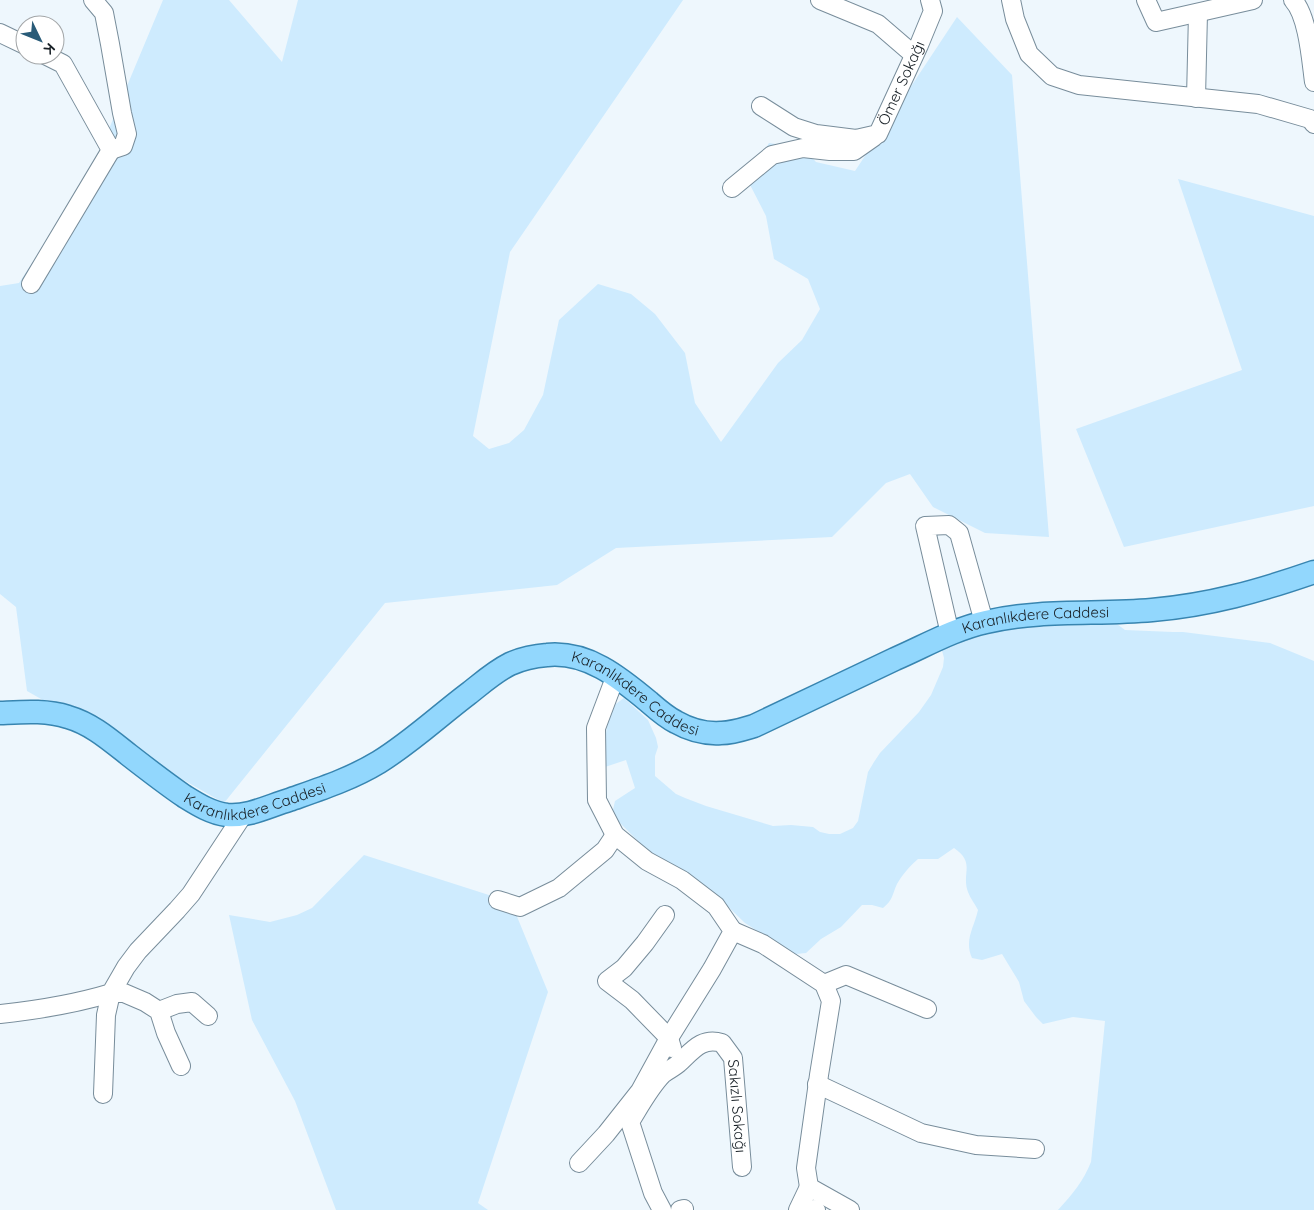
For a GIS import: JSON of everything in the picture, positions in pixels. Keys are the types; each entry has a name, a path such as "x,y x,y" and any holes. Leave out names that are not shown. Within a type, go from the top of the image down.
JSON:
{"main road":[{"name":"Karanlıkdere Caddesi","path":"0,713 39,712 69,717 113,741 192,801 208,810 227,815 243,815 361,772 394,752 486,679 510,664 533,657 550,655 569,656 588,661 616,675 675,722 706,732 722,733 754,726 950,634 984,622 1015,616 1150,610 1188,606 1253,592 1314,572"}],"street":[{"path":"31,284 111,150 123,146 127,134 104,13 93,0"},
{"path":"820,0 878,24 914,55"},
{"name":"Ömer Sokağı","path":"761,106 794,127 816,134 856,139 878,134 933,11 930,0"},
{"path":"1012,0 1015,18 1029,54 1052,76 1079,85 1258,104 1313,117"},
{"path":"1146,0 1156,22 1253,0"},
{"path":"1293,0 1302,15 1314,82"},
{"path":"1196,98 1198,13"},
{"path":"0,32 15,40"},
{"path":"64,65 111,150"},
{"path":"732,188 772,155 803,148 854,151 878,134"},
{"path":"950,634 925,526 950,525 959,533 984,622"},
{"path":"616,675 596,728 597,800 615,835 647,861 682,880 716,906 734,931 763,944 824,984 831,1001 817,1084 806,1168 809,1187 809,1210"},
{"path":"103,1094 106,1015 111,993 138,951 191,894 243,815"},
{"path":"498,900 520,907 559,888 605,850 615,835"},
{"path":"665,915 624,968 607,981 632,1000 669,1038 677,1065"},
{"path":"579,1163 606,1134 640,1091 669,1038 734,931"},
{"path":"824,984 846,975 927,1010"},
{"path":"0,1014 26,1012 111,993 124,993 146,1002 159,1011 166,1033 181,1066"},
{"path":"159,1011 177,1004 192,1002 208,1016"},
{"name":"Sakızlı Sokağı","path":"662,1210 653,1193 630,1122 650,1091 664,1074 677,1065 698,1045 713,1040 722,1042 732,1058 742,1167"},
{"path":"817,1084 921,1132 976,1145 1035,1149"},
{"path":"809,1187 850,1210"}],"shaded area":[{"path":"163,0 229,0 282,62 298,0 683,0 510,252 473,436 489,449 509,443 524,430 543,395 559,320 598,284 631,294 655,314 685,353 695,403 721,442 778,363 802,340 820,309 808,279 774,259 766,216 747,179 769,143 803,148 816,162 855,171 957,17 1012,75 1049,537 985,533 933,507 910,474 886,483 832,537 616,548 557,585 385,603 224,803 27,691 16,607 0,594 0,286 19,283 88,179"},
{"path":"1178,179 1314,216 1314,506 1124,547 1076,429 1242,370"},
{"path":"1117,624 1125,630 1183,632 1270,643 1314,661 1314,1210 1058,1210 1077,1187 1091,1162 1105,1021 1073,1017 1043,1024 1024,1001 1019,982 1002,954 982,960 972,958 969,940 978,910 966,885 966,864 961,853 954,848 938,859 918,859 901,877 891,900 883,908 862,905 841,927 821,939 806,953 796,954 745,923 716,895 650,853 616,819 613,810 615,801 635,788 626,760 605,767 603,752 610,708 624,698 648,720 658,747 655,756 655,776 676,794 706,806 773,826 813,827 820,832 840,834 853,828 858,821 868,772 874,762 880,753 919,712 931,695 943,667 944,658 941,647 1019,626"},
{"path":"364,855 511,902 548,992 478,1203 488,1210 336,1210 295,1101 252,1020 229,915 270,922 297,915 312,908"}]}
